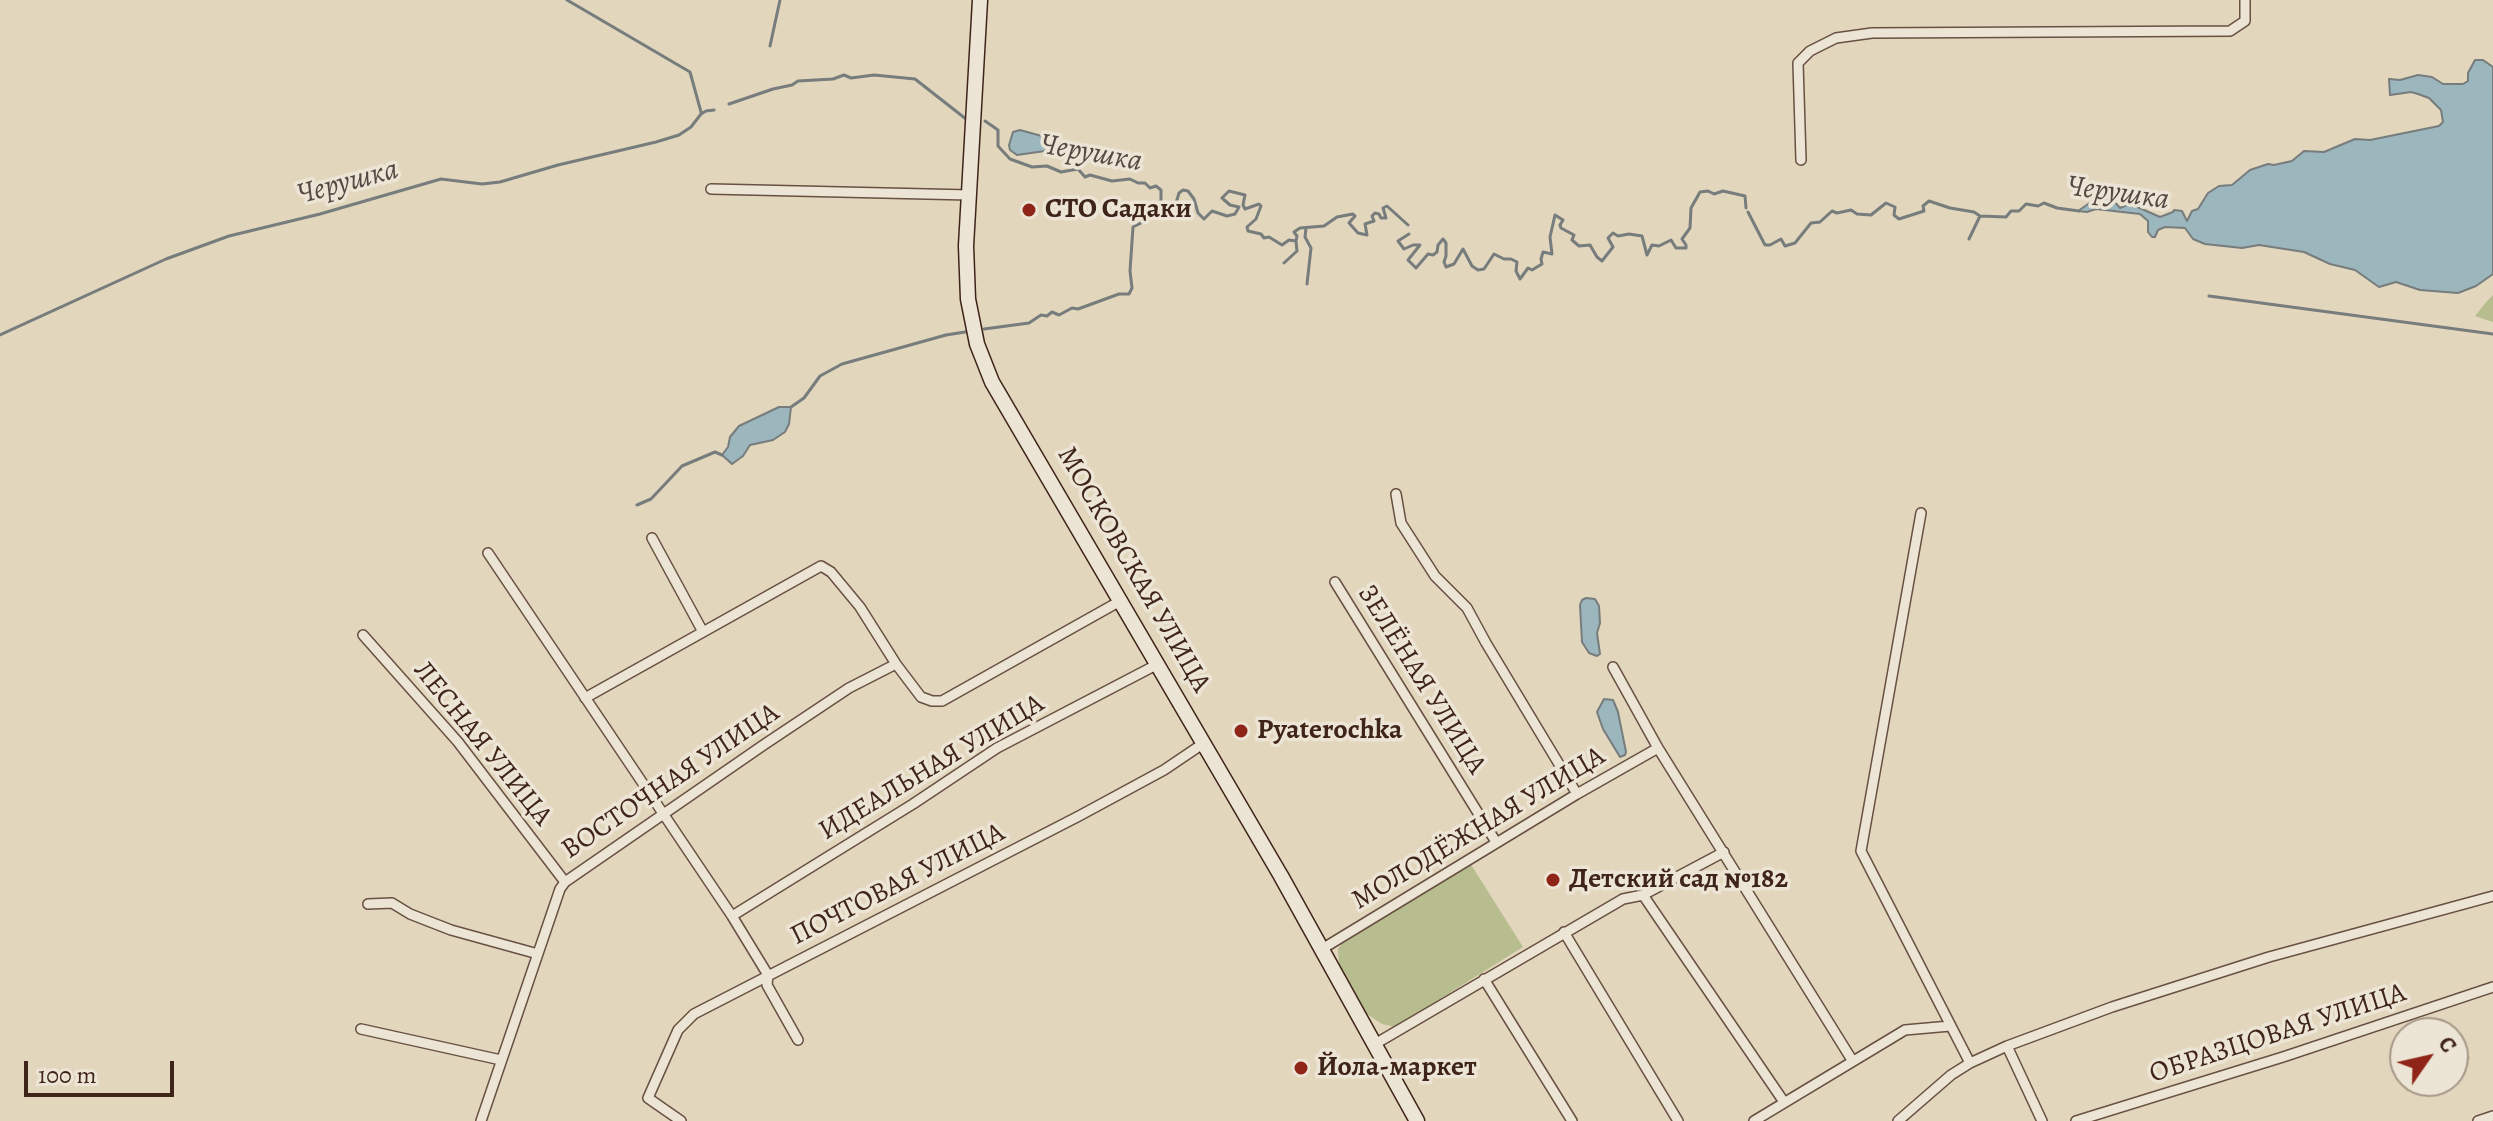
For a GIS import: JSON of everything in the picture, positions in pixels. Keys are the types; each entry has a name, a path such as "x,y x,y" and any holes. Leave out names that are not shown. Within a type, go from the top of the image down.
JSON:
{"main road":[{"name":"МОСКОВСКАЯ УЛИЦА","path":"980,0 966,246 968,299 977,344 992,382 1122,600 1417,1121"}],"street":[{"path":"1801,160 1798,63 1810,51 1836,38 1872,33 2230,31 2245,21 2245,0"},
{"path":"711,189 970,195"},
{"path":"1396,494 1401,523 1435,576 1467,608 1577,794"},
{"path":"1921,513 1861,851 1970,1063"},
{"path":"652,538 703,632"},
{"path":"488,553 732,916 768,975 767,985 798,1040"},
{"path":"585,698 821,566 831,572 860,607 921,697 932,701 942,701 1122,600"},
{"name":"ЗЕЛЁНАЯ УЛИЦА","path":"1335,582 1496,842"},
{"name":"ЛЕСНАЯ УЛИЦА","path":"363,635 458,742 565,882"},
{"name":"ВОСТОЧНАЯ УЛИЦА","path":"481,1121 565,882 849,688 896,664"},
{"name":"ИДЕАЛЬНАЯ УЛИЦА","path":"732,916 997,748 1158,664"},
{"path":"1613,667 1658,748 1852,1060"},
{"name":"ПОЧТОВАЯ УЛИЦА","path":"681,1121 648,1098 678,1030 694,1014 1079,816 1164,770 1204,743"},
{"name":"МОЛОДЁЖНАЯ УЛИЦА","path":"1322,949 1496,842 1658,748"},
{"path":"1375,1044 1623,899 1643,895 1724,852"},
{"path":"1643,895 1784,1102"},
{"path":"1898,1121 1951,1075 2007,1046 2112,1007 2269,957 2493,896"},
{"path":"368,904 392,903 410,914 451,930 538,954"},
{"path":"1564,932 1678,1121"},
{"path":"1484,979 1572,1121"},
{"name":"ОБРАЗЦОВАЯ УЛИЦА","path":"2076,1121 2493,987"},
{"path":"1754,1121 1905,1030 1950,1026"},
{"path":"361,1029 501,1060"},
{"path":"2007,1046 2042,1121"},
{"path":"2478,1121 2493,1116"}],"green space":[{"path":"2493,295 2493,322 2475,316 2487,301"},
{"path":"1470,863 1523,947 1395,1027 1382,1024 1367,1014 1339,965 1338,949 1345,939"}],"water":[{"path":"2475,60 2483,60 2493,67 2493,274 2476,286 2458,293 2420,290 2396,282 2379,287 2355,270 2330,264 2304,252 2259,245 2242,248 2205,244 2193,239 2185,228 2165,227 2152,237 2148,232 2148,221 2140,214 2096,209 2078,211 2102,191 2120,208 2127,205 2126,197 2133,198 2135,206 2160,217 2174,210 2182,211 2187,221 2208,193 2219,186 2232,185 2250,170 2292,161 2304,151 2324,152 2355,139 2370,140 2439,126 2443,122 2441,110 2429,98 2411,92 2390,95 2389,79 2400,80 2418,75 2432,77 2443,84 2463,84 2468,81 2468,73"},
{"path":"1020,130 1049,138 1049,148 1017,155 1009,145 1013,132"},
{"path":"779,407 791,407 785,432 773,440 750,445 743,456 732,464 722,455 739,426"},
{"path":"1586,598 1595,599 1599,606 1597,633 1600,654 1597,656 1589,653 1582,642 1580,605"},
{"path":"1604,699 1613,700 1618,712 1626,752 1620,757 1597,712"}],"waterway":[{"path":"567,0 690,72 701,112"},
{"path":"770,46 780,0"},
{"name":"Черушка","path":"729,104 798,81 874,75 915,79 966,119"},
{"name":"Черушка","path":"0,335 166,259 229,236 441,179 482,184 500,182 656,142 679,135 691,127 701,114 714,110"},
{"name":"Черушка","path":"985,121 998,130 998,146 1010,159 1061,172 1078,169 1085,177 1090,175 1112,181 1130,179 1145,183 1150,188 1156,186 1161,190 1161,203 1153,217 1176,203 1183,190 1194,199 1198,213 1204,219 1212,211 1227,216 1235,214 1239,207 1230,205 1222,198 1229,191 1245,195 1245,209 1261,206 1256,219 1247,227 1248,231 1269,237 1282,245 1289,240 1296,241 1294,232 1300,228 1324,226 1337,217 1353,214 1355,216 1349,223 1358,233 1367,235 1365,224 1374,221 1372,216 1375,213 1386,218 1383,208 1387,206 1408,225"},
{"name":"Черушка","path":"1409,234 1398,241 1404,249 1420,245 1408,260 1416,268 1428,254 1437,252 1443,239 1446,243 1446,267 1454,264 1463,249 1472,266 1478,270 1484,269 1494,254 1517,262 1516,271 1520,279 1528,268 1532,270 1542,264 1543,252 1552,254 1550,237 1555,215 1563,220 1561,228 1574,235 1572,240 1579,246 1590,245 1602,261 1613,247 1608,238 1613,233 1618,236 1642,236 1647,255 1652,245 1659,246 1671,240 1676,248 1686,248 1682,239 1690,228 1691,208 1700,192 1714,194 1723,191 1745,196 1746,208"},
{"name":"Черушка","path":"1748,212 1765,245 1781,239 1785,246 1795,243 1811,223 1820,222 1832,211 1851,210 1857,214 1871,215 1886,203 1895,207 1894,215 1899,219 1924,211 1923,206 1929,201 1980,216 2006,217 2026,204 2038,206 2044,203 2079,211"},
{"path":"1969,239 1980,216"},
{"path":"984,329 1029,323 1041,315 1047,316 1052,312 1059,315 1072,308 1078,309 1119,294 1129,294 1132,288 1133,227 1153,217"},
{"path":"1306,228 1305,237 1311,248 1307,284"},
{"path":"1284,263 1297,251 1296,241"},
{"path":"2209,296 2493,334"},
{"path":"791,407 804,398 820,376 842,364 965,332"},
{"path":"637,505 651,499 682,466 715,452 722,455"}],"place":[{"name":"СТО Садаки","path":"1029,210"},
{"name":"Pyaterochka","path":"1241,731"},
{"name":"Детский сад №182","path":"1553,880"},
{"name":"Йола-маркет","path":"1301,1068"}]}
